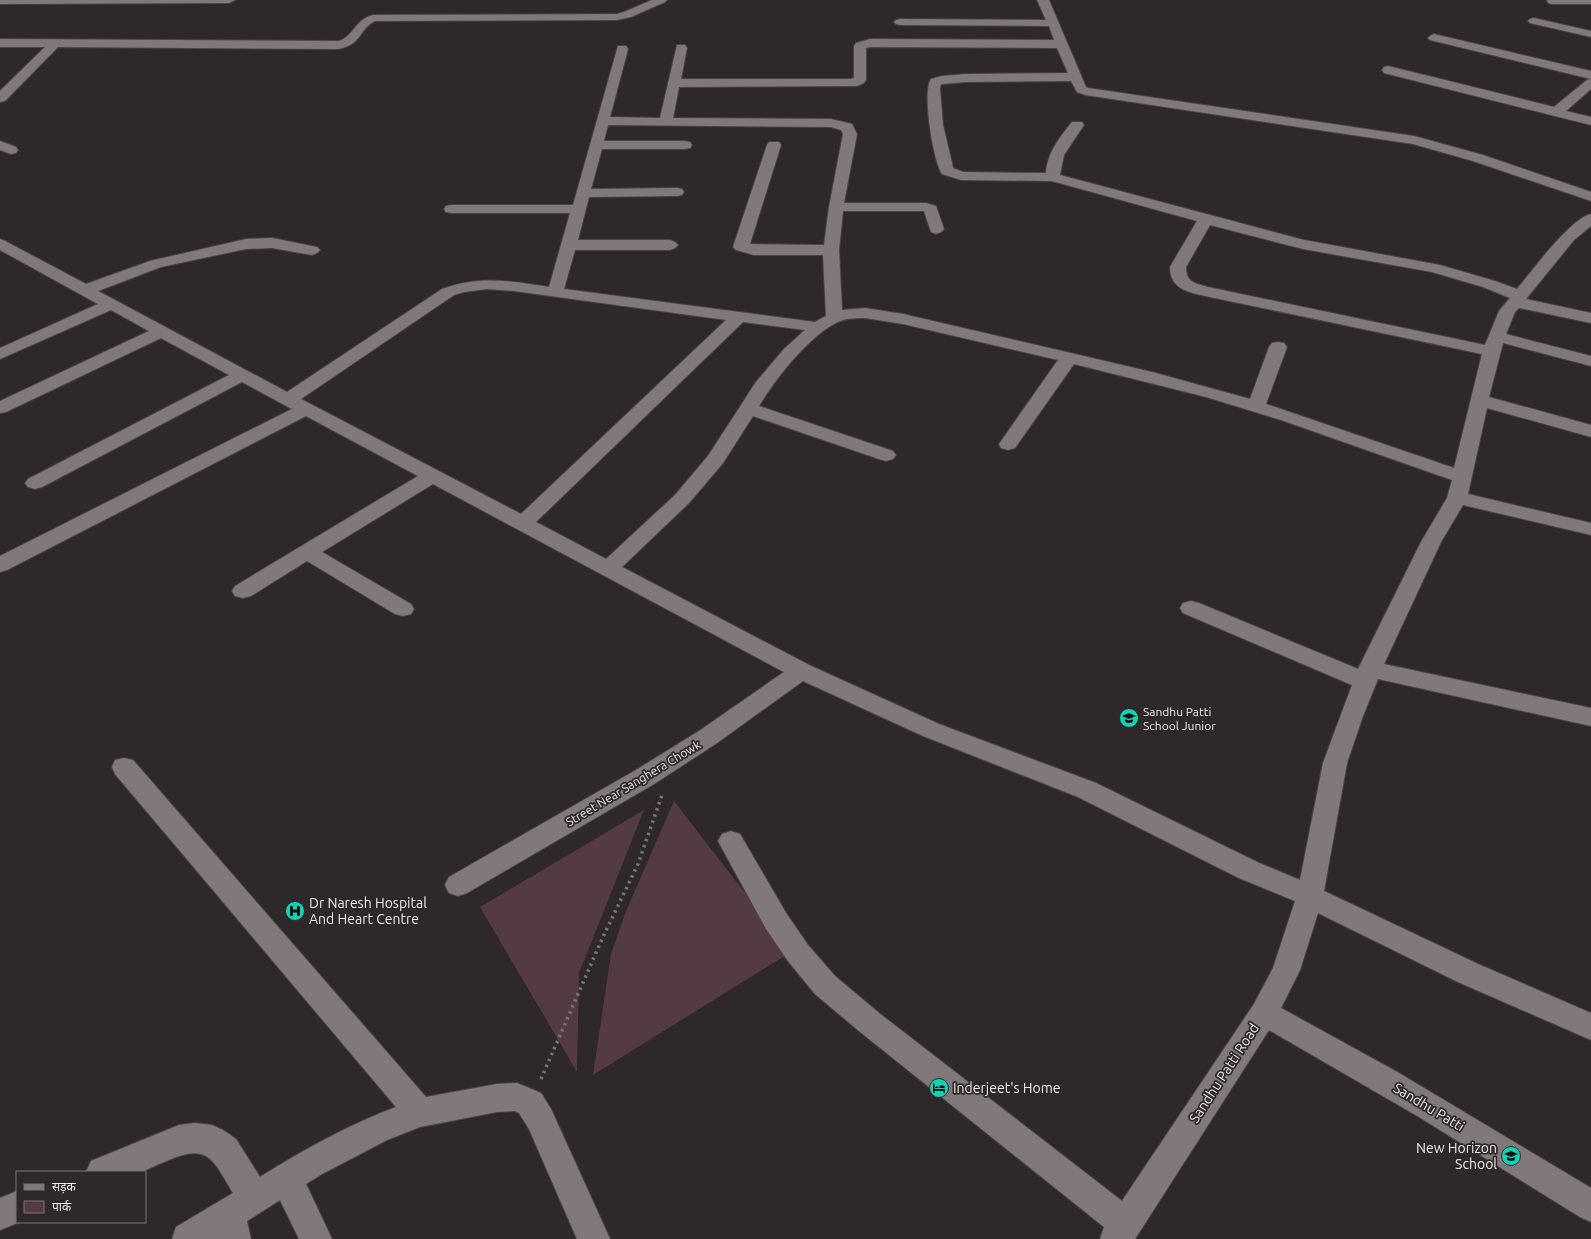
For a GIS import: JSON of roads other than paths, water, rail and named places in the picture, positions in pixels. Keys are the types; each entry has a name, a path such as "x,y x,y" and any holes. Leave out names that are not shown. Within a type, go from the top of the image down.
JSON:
{"street":[{"path":"0,1 229,0"},
{"path":"0,43 338,45 350,41 365,21 373,18 622,17 661,0"},
{"path":"1043,0 1081,88 1092,93 1252,115 1421,142 1478,158 1591,198"},
{"path":"1552,2 1591,1"},
{"path":"480,17 487,6"},
{"path":"551,17 556,6"},
{"path":"1534,21 1591,34"},
{"path":"900,22 1053,23"},
{"path":"1434,38 1591,75"},
{"path":"0,98 55,43"},
{"path":"675,83 853,83 860,80 860,46 870,43 1063,44"},
{"path":"666,121 681,48"},
{"path":"554,293 569,245 622,49"},
{"path":"1388,70 1591,121"},
{"path":"1076,77 952,79 935,82 933,86 932,100 947,171 961,176 1054,177 1303,244 1434,268 1489,284 1517,299 1591,318"},
{"path":"1556,112 1591,83"},
{"path":"603,121 831,123 847,127 850,134 836,207 831,250 834,318"},
{"path":"1054,177 1054,161 1057,153 1077,125"},
{"path":"596,146 685,144"},
{"path":"774,145 741,247 754,250 831,250"},
{"path":"582,193 677,192"},
{"path":"836,207 926,207 930,209 936,229"},
{"path":"451,209 578,210"},
{"name":"Sandhu Patti Road","path":"1121,1231 1264,1013 1286,970 1310,896 1335,763 1367,675 1401,601 1431,542 1457,498 1463,478 1479,400 1494,344 1507,311 1543,266 1569,237 1591,218"},
{"path":"1206,219 1178,268 1178,275 1185,285 1213,292 1591,361"},
{"path":"85,290 156,264 246,244 272,243 312,250"},
{"path":"0,244 522,524 801,671 931,730 1087,790 1248,870 1310,896 1468,973 1591,1027"},
{"path":"569,245 670,245"},
{"path":"0,565 297,404 448,292 458,288 470,285 487,284 818,327"},
{"path":"0,354 111,304"},
{"path":"607,569 682,498 716,459 762,386 790,353 818,327 834,318 847,314 881,314 1152,377 1295,418 1463,478"},
{"path":"522,524 740,317"},
{"path":"0,408 162,331"},
{"path":"1256,406 1278,347"},
{"path":"1008,444 1069,358"},
{"path":"35,483 242,374"},
{"path":"1479,400 1591,431"},
{"path":"748,408 886,455"},
{"path":"243,591 432,476"},
{"path":"1457,498 1591,529"},
{"path":"307,552 403,608"},
{"path":"1191,608 1367,675 1591,717"},
{"name":"Street Near Sanghera Chowk","path":"458,885 676,759 801,671"},
{"path":"124,768 420,1113"},
{"path":"731,841 776,921 798,953 825,984 1121,1231"},
{"name":"Sandhu Patti","path":"1264,1013 1335,1050 1591,1206"},
{"path":"188,1239 239,1217 286,1179 311,1163 377,1129 420,1113 497,1098 517,1097 530,1103 540,1119 594,1239"},
{"path":"104,1171 179,1140 195,1138 212,1140 225,1150 239,1217"},
{"path":"286,1179 316,1239"},
{"path":"0,1214 16,1207"}],"place":[{"name":"Sandhu Patti School Junior","path":"1129,718"},
{"name":"Dr Naresh Hospital And Heart Centre","path":"295,911"},
{"name":"Inderjeet's Home","path":"939,1088"},
{"name":"New Horizon School","path":"1511,1156"}]}
